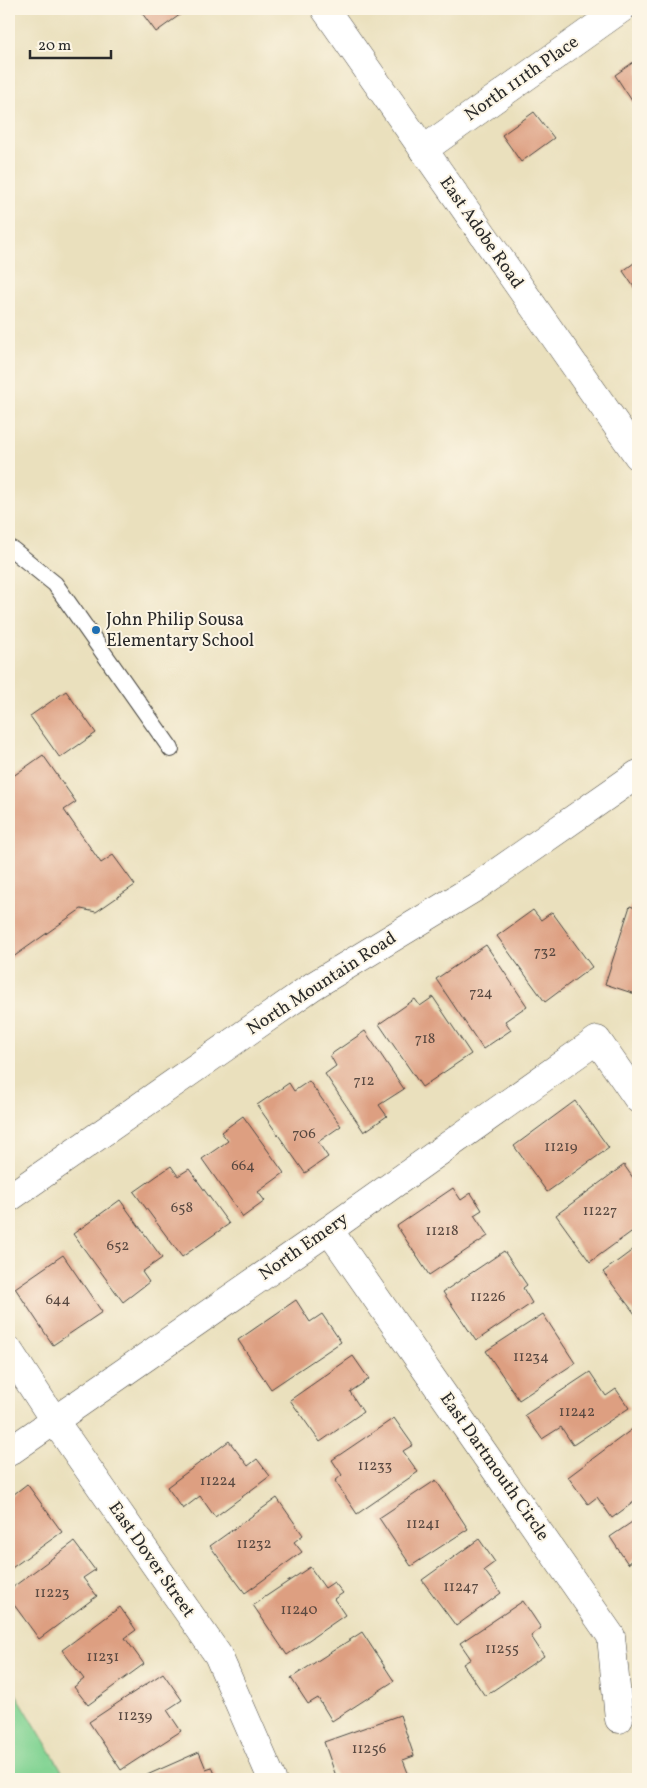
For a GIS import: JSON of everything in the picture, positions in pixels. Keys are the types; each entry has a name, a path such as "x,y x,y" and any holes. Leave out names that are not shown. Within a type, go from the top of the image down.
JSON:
{"street":[{"name":"East Adobe Road","path":"325,9 638,456"},
{"name":"North 111th Place","path":"423,150 621,9"},
{"name":"North Mountain Road","path":"9,1198 313,986 476,887 638,774"},
{"name":"North Emery","path":"9,1452 329,1230 597,1040 638,1099"},
{"name":"East Dartmouth Circle","path":"329,1230 611,1636 619,1719"},
{"name":"East Dover Street","path":"9,1351 54,1420 218,1655 272,1779"}],"lane":[{"path":"9,548 55,584 171,749"}],"green space":[{"path":"9,1682 67,1779 9,1779"}],"building":[{"path":"139,9 188,9 156,32"},
{"path":"638,59 638,110 615,75"},
{"path":"534,112 554,138 521,162 502,135"},
{"path":"638,260 638,293 623,271"},
{"path":"66,691 96,733 60,758 30,716"},
{"path":"43,755 76,802 64,810 101,863 113,855 135,885 96,912 81,909 9,960 9,779"},
{"path":"630,906 638,909 638,995 605,984"},
{"path":"533,910 541,920 552,912 592,967 545,1002 497,936"},
{"path":"486,945 527,1006 505,1021 511,1030 483,1049 436,979"},
{"path":"433,997 471,1054 422,1087 379,1024 415,999 420,1006"},
{"path":"365,1031 404,1089 379,1105 387,1116 364,1132 325,1074 336,1066 330,1055"},
{"path":"309,1081 341,1126 318,1142 328,1157 305,1173 257,1105 289,1083 294,1091"},
{"path":"575,1101 609,1148 547,1192 514,1146"},
{"path":"243,1116 284,1173 258,1192 265,1201 243,1217 202,1159 228,1141 221,1132"},
{"path":"624,1165 638,1185 638,1196 633,1200 638,1207 638,1227 590,1262 556,1215"},
{"path":"171,1166 178,1176 189,1169 229,1224 182,1257 134,1192"},
{"path":"453,1188 461,1200 471,1193 482,1210 474,1215 488,1236 429,1275 397,1226"},
{"path":"120,1200 162,1258 142,1272 149,1282 123,1302 73,1234"},
{"path":"638,1246 638,1311 635,1314 603,1272"},
{"path":"504,1251 527,1285 523,1288 532,1303 476,1341 443,1292"},
{"path":"63,1255 102,1312 53,1345 15,1288"},
{"path":"296,1300 310,1322 322,1314 341,1342 271,1389 238,1340"},
{"path":"543,1314 575,1363 519,1400 486,1351"},
{"path":"353,1356 369,1379 350,1392 363,1412 320,1442 290,1400"},
{"path":"590,1372 606,1396 616,1389 629,1408 573,1445 561,1427 542,1439 525,1415"},
{"path":"394,1418 413,1445 403,1451 418,1472 357,1514 335,1481 342,1475 332,1460"},
{"path":"635,1427 638,1432 638,1499 612,1518 597,1497 588,1504 568,1477"},
{"path":"229,1441 248,1466 257,1459 270,1476 215,1517 200,1496 183,1509 167,1487"},
{"path":"436,1480 468,1529 411,1566 379,1518"},
{"path":"27,1484 62,1532 9,1570 9,1498"},
{"path":"277,1498 303,1535 294,1542 302,1552 245,1593 210,1546"},
{"path":"638,1518 638,1556 628,1564 610,1537"},
{"path":"479,1539 495,1562 484,1570 501,1593 456,1626 422,1580"},
{"path":"74,1542 95,1570 83,1578 97,1596 39,1639 9,1598 9,1590"},
{"path":"310,1567 325,1588 334,1582 343,1593 334,1599 345,1615 287,1655 253,1605"},
{"path":"523,1601 541,1628 531,1636 544,1656 485,1696 463,1664 471,1659 460,1643"},
{"path":"120,1607 136,1630 125,1638 144,1664 88,1705 74,1687 84,1679 62,1650"},
{"path":"362,1632 394,1681 332,1721 318,1698 308,1704 291,1678"},
{"path":"163,1673 182,1700 167,1710 181,1731 121,1770 89,1722"},
{"path":"400,1715 414,1756 403,1760 408,1773 392,1779 337,1779 324,1742"},
{"path":"199,1752 206,1769 212,1767 217,1779 138,1779"}],"place":[{"name":"John Philip Sousa Elementary School","path":"96,630"}]}
